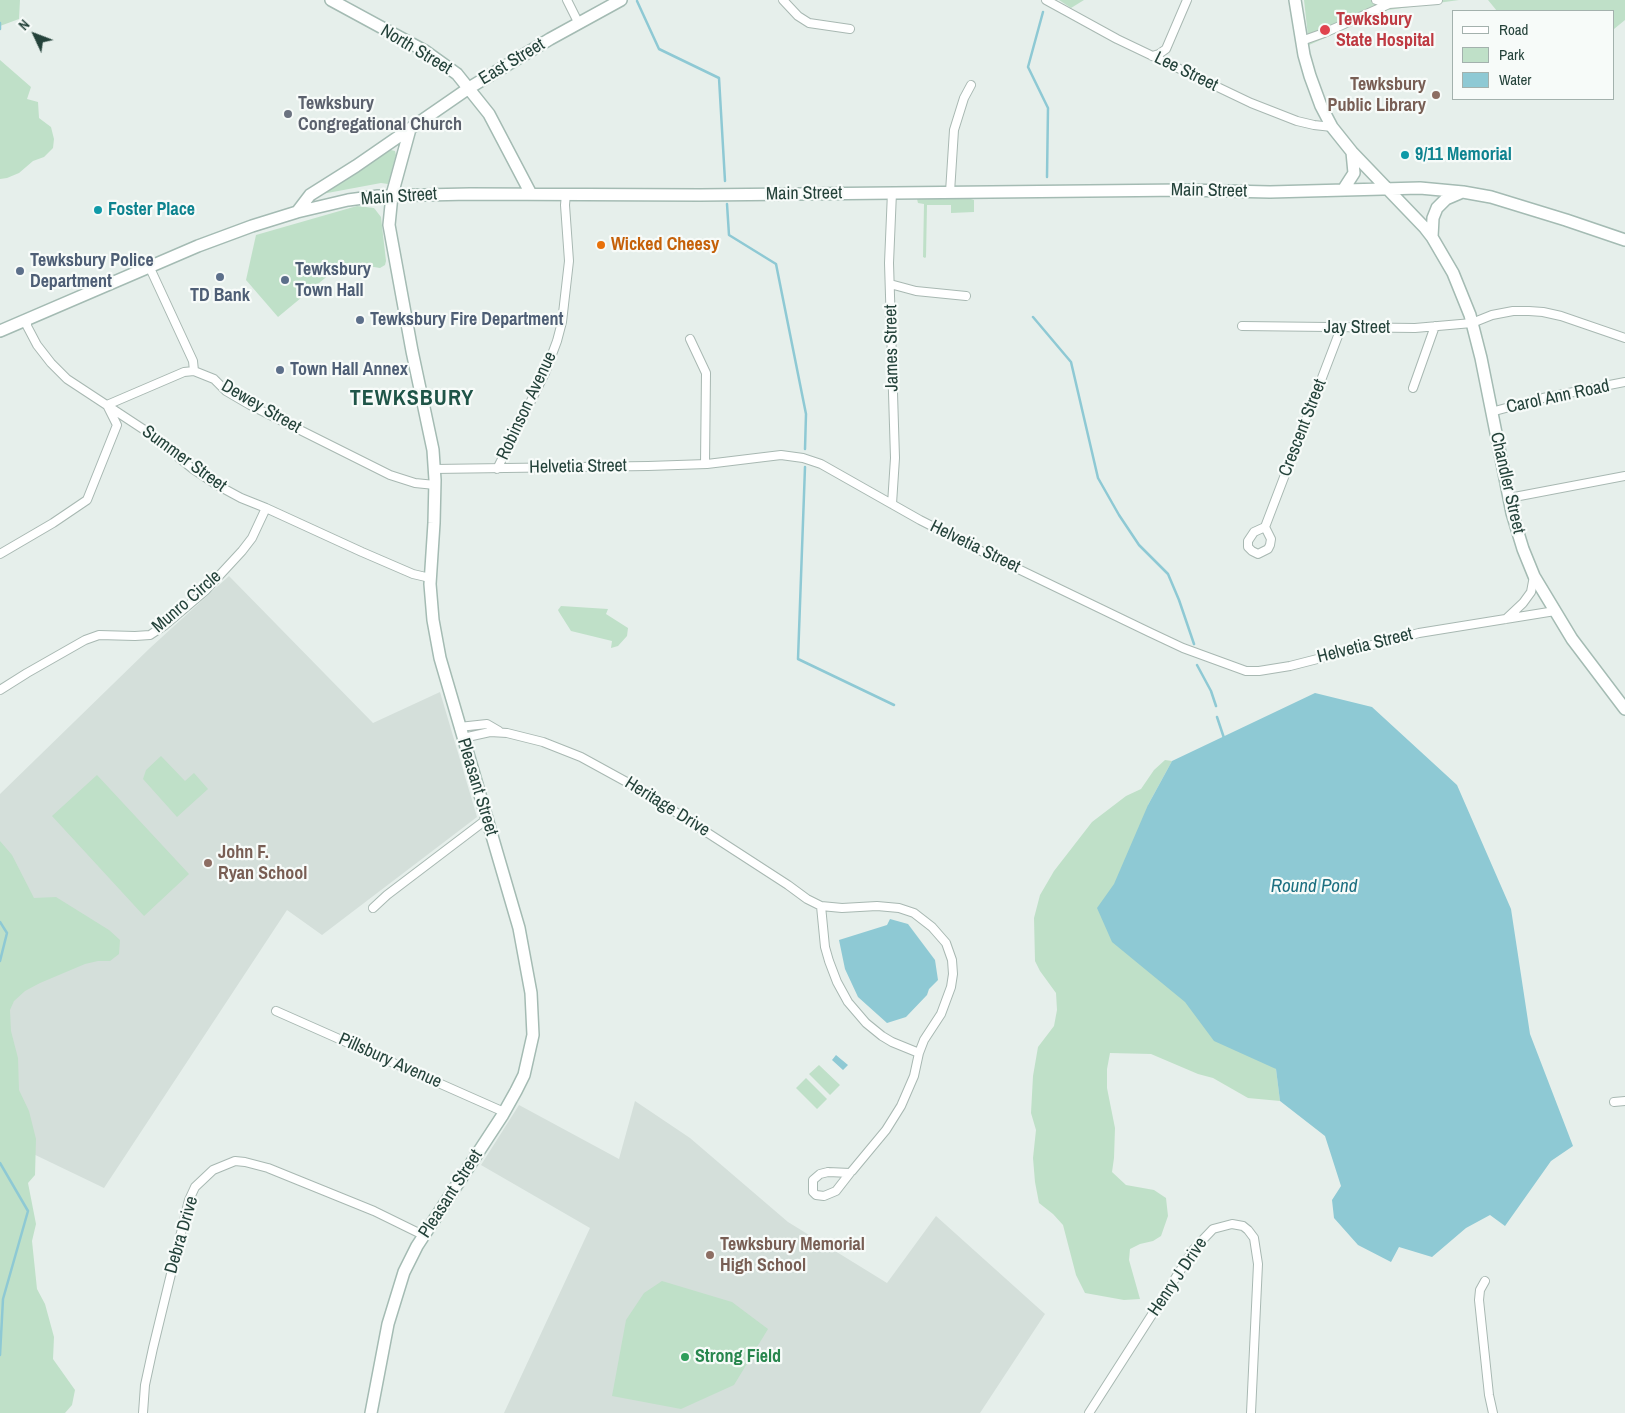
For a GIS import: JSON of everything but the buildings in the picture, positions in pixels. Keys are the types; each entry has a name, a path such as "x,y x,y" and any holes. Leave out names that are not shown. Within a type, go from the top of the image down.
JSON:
{"main road":[{"name":"North Street","path":"331,0 425,52 456,74 489,114 530,194"},
{"name":"East Street","path":"298,212 310,194 383,148 468,88 543,43 621,0"},
{"name":"Chandler Street","path":"1295,0 1304,54 1315,92 1332,127 1352,152 1432,237 1453,273 1463,295 1481,358 1509,498 1523,549 1534,576 1572,639 1625,709"},
{"name":"Pleasant Street","path":"371,1413 381,1357 400,1284 408,1263 504,1112 524,1075 532,1035 532,1009 527,967 519,928 440,658 430,599 434,485 432,439 412,351 389,216 392,195 410,129"},
{"path":"1342,190 1354,173 1352,152"},
{"name":"Main Street","path":"0,331 149,266 252,226 348,200 392,195 700,195 1185,190 1270,192 1420,188 1463,192 1490,197 1625,240"},
{"path":"1432,237 1433,218 1437,208 1446,199 1463,192"}],"street":[{"path":"567,0 579,24"},
{"path":"783,0 798,16 809,23 850,29"},
{"name":"Lee Street","path":"1046,0 1152,56 1251,103 1297,122 1332,127"},
{"path":"1152,56 1166,49 1187,0"},
{"path":"1376,0 1389,4"},
{"path":"1301,39 1307,39 1324,33 1389,4 1438,0"},
{"path":"950,192 954,130 964,98 971,85"},
{"name":"James Street","path":"892,192 889,244 895,458 892,504"},
{"name":"Robinson Avenue","path":"497,469 545,373 562,322 569,262 566,194"},
{"path":"0,554 53,523 87,500 117,425 107,405 184,372 194,371 193,361 149,266"},
{"path":"890,284 916,292 966,296"},
{"name":"Jay Street","path":"1242,326 1398,328 1435,326 1472,323 1492,315 1512,311 1543,312 1625,338"},
{"name":"Summer Street","path":"28,320 27,326 34,340 58,371 67,379 146,431 209,480 242,498 396,567 430,578"},
{"path":"1413,388 1435,326"},
{"name":"Crescent Street","path":"1264,527 1341,328"},
{"path":"690,339 706,373 705,464"},
{"name":"Dewey Street","path":"194,371 214,380 250,405 390,475 415,484 434,485"},
{"name":"Carol Ann Road","path":"1491,412 1543,398 1625,382"},
{"name":"Helvetia Street","path":"434,469 705,464 781,455 803,458 821,464 985,553 1182,648 1246,671 1285,667 1392,638 1555,611"},
{"path":"1509,498 1625,476"},
{"name":"Munro Circle","path":"0,690 75,645 92,637 99,635 150,635 205,591 242,551 252,538 266,508"},
{"path":"1506,619 1523,603 1531,592 1534,576"},
{"name":"Heritage Drive","path":"461,733 500,732 524,736 559,748 606,770 683,816 807,899 822,906 842,908 876,906 900,908 914,913 932,927 946,943 952,960 953,974 951,987 941,1014 924,1040 914,1076 901,1106 886,1130 852,1171"},
{"path":"373,908 487,818"},
{"path":"822,906 825,947 837,982 848,1002 866,1024 882,1036 919,1053"},
{"name":"Pillsbury Avenue","path":"276,1012 504,1112"},
{"path":"1614,1102 1625,1101"},
{"name":"Debra Drive","path":"143,1413 153,1348 189,1200 195,1187 213,1170 235,1161 268,1168 374,1211 425,1236"},
{"path":"828,1172 850,1173 836,1191 824,1196 816,1195 813,1192 812,1184 813,1180 820,1174 828,1172"},
{"name":"Henry J Drive","path":"1089,1413 1194,1248 1212,1229 1232,1224 1243,1226 1254,1238 1258,1264 1251,1413"},
{"path":"1485,1281 1480,1290 1479,1300 1489,1395 1493,1413"}],"shaded area":[{"name":"John F. Ryan School","path":"229,576 373,723 440,692 477,817 322,935 287,910 104,1188 0,1138 0,794 150,648"},
{"name":"Tewksbury Memorial High School","path":"635,1101 690,1138 788,1222 887,1283 936,1216 1045,1314 980,1413 504,1413 590,1228 481,1165 519,1105 619,1159"}],"green space":[{"path":"0,0 20,0 19,19 0,26"},
{"path":"1059,0 1084,0 1071,8"},
{"name":"Tewksbury State Hospital","path":"1304,0 1459,0 1388,10 1309,45"},
{"path":"1488,0 1625,0 1625,20 1615,28 1615,10 1496,10"},
{"path":"0,60 31,87 27,99 38,102 39,118 51,127 54,139 53,148 44,157 33,161 19,173 0,179"},
{"path":"391,150 395,151 396,155 388,184 381,183 322,194"},
{"path":"917,199 974,200 974,212 951,213 951,205 927,205 925,258 923,257 924,204 918,203"},
{"path":"357,206 374,208 381,217 385,265 380,268 350,263 342,264 278,317 246,280 256,235"},
{"path":"561,606 608,609 606,614 628,628 627,636 618,646 611,648 612,641 571,631 558,610"},
{"path":"161,756 185,781 194,773 208,789 177,817 143,779 146,770"},
{"path":"1165,760 1172,761 1148,805 1276,1069 1280,1101 1248,1098 1213,1078 1198,1074 1151,1054 1110,1053 1107,1069 1107,1088 1115,1128 1112,1172 1126,1185 1154,1190 1166,1198 1168,1216 1161,1236 1153,1241 1130,1249 1129,1260 1140,1299 1124,1300 1085,1293 1076,1275 1063,1225 1039,1203 1033,1158 1036,1130 1031,1113 1033,1076 1038,1047 1054,1026 1057,1010 1056,993 1035,961 1034,918 1040,895 1054,871 1092,822 1126,796 1141,789 1154,770"},
{"path":"97,775 189,874 144,916 52,816"},
{"path":"0,841 12,855 34,898 56,897 109,930 120,940 119,954 110,961 85,964 40,983 25,991 14,1001 10,1010 11,1031 18,1058 19,1090 29,1111 36,1139 35,1175 28,1183 36,1224 32,1241 37,1289 45,1304 54,1337 53,1359 75,1390 72,1405 65,1413 0,1413"},
{"path":"819,1065 840,1085 830,1095 809,1074"},
{"path":"806,1078 827,1099 817,1109 796,1088"},
{"name":"Strong Field","path":"662,1281 732,1302 768,1329 734,1385 681,1409 612,1396 626,1320 644,1293"}],"water":[{"name":"Round Pond","path":"1315,693 1372,707 1457,785 1511,909 1530,1034 1573,1146 1551,1161 1505,1226 1490,1215 1466,1228 1432,1257 1399,1247 1391,1262 1358,1245 1334,1218 1332,1200 1341,1186 1325,1136 1280,1101 1276,1069 1214,1041 1185,1002 1112,942 1097,908 1114,884 1148,805 1172,761"},
{"path":"890,919 908,924 935,960 938,980 906,1017 887,1023 858,997 845,969 839,940 887,925"},
{"path":"836,1055 848,1065 843,1070 832,1060"}],"waterway":[{"path":"637,1 659,49 719,78 725,181"},
{"path":"1043,12 1028,67 1048,108 1047,177"},
{"path":"0,23 0,29"},
{"path":"727,204 729,235 776,264 806,414 805,449"},
{"path":"1033,317 1071,362 1098,478 1139,545 1168,574 1194,644"},
{"path":"805,467 798,659 894,705"},
{"path":"1197,665 1211,691 1216,706"},
{"path":"1217,717 1224,738"},
{"path":"0,922 7,933 0,961"},
{"path":"0,1163 28,1211 3,1299 0,1355"}],"place":[{"name":"Tewksbury State Hospital","path":"1325,30"},
{"name":"Tewksbury Public Library","path":"1436,95"},
{"name":"Tewksbury Congregational Church","path":"288,114"},
{"name":"9/11 Memorial","path":"1405,155"},
{"name":"Foster Place","path":"98,210"},
{"name":"Wicked Cheesy","path":"601,245"},
{"name":"Tewksbury Police Department","path":"20,271"},
{"name":"TD Bank","path":"220,277"},
{"name":"Tewksbury Town Hall","path":"285,280"},
{"name":"Tewksbury Fire Department","path":"360,320"},
{"name":"Town Hall Annex","path":"280,370"},
{"name":"John F. Ryan School","path":"208,863"},
{"name":"Tewksbury Memorial High School","path":"710,1255"},
{"name":"Strong Field","path":"685,1357"}],"district":[{"name":"TEWKSBURY","path":"412,399"}]}
